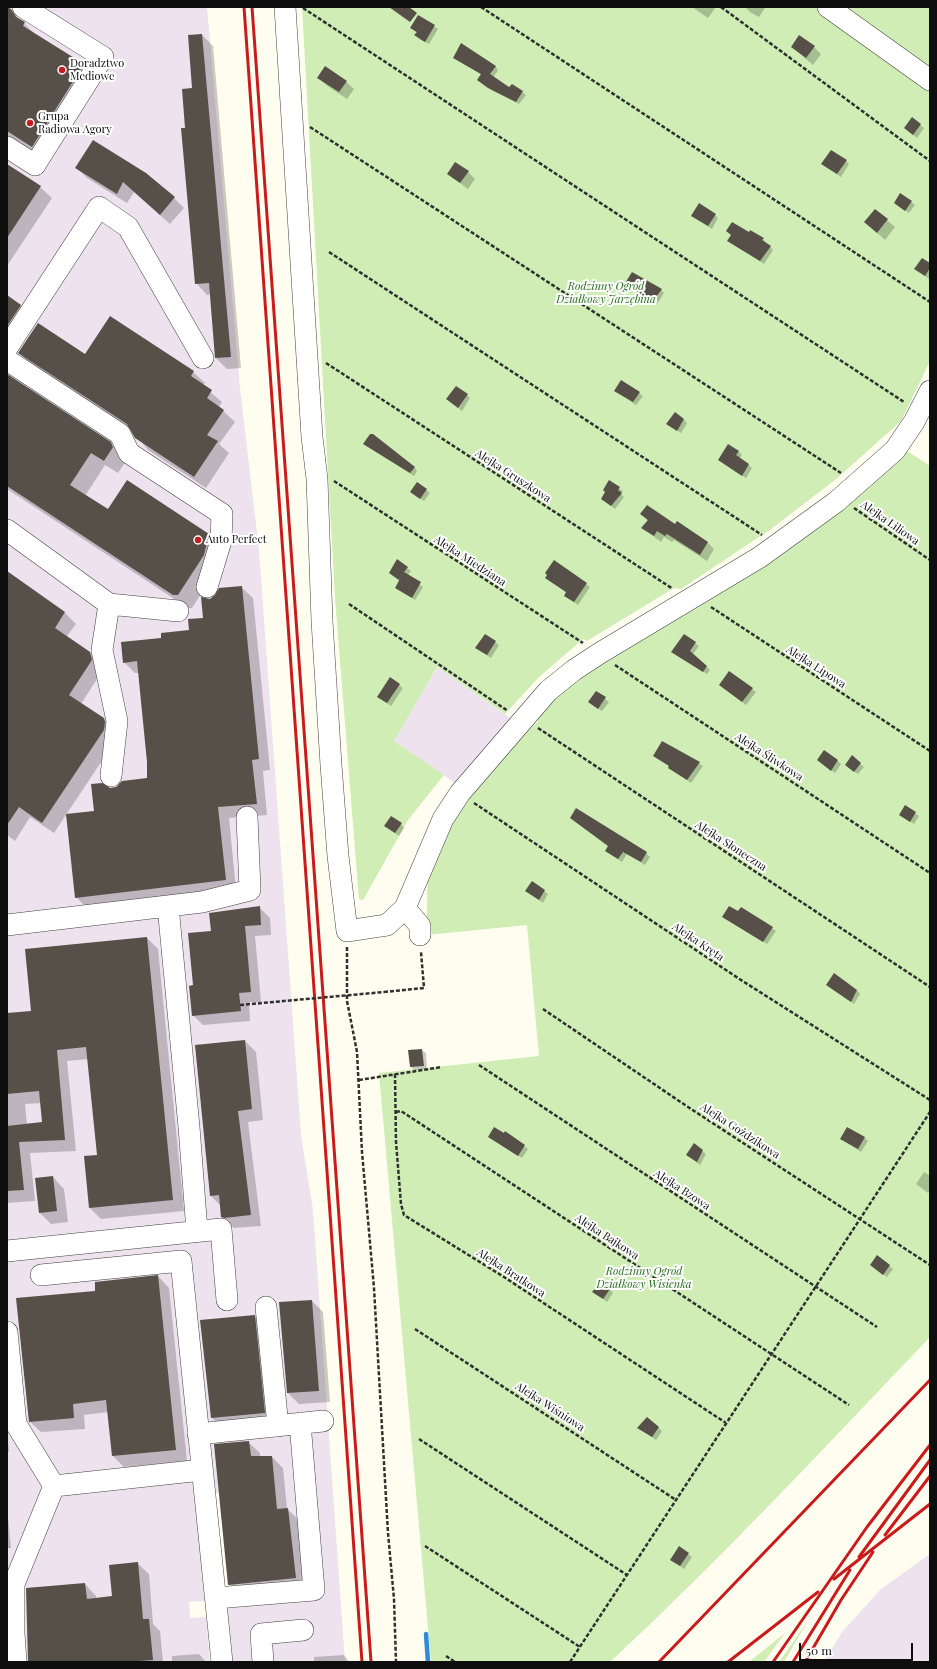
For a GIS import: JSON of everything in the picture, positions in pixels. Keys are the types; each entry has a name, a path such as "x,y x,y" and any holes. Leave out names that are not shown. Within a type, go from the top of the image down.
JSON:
{"lane":[{"path":"7,147 36,165 102,57 23,7"},
{"path":"285,7 312,437 316,458 322,622 331,765 338,856 347,931 387,925 405,908 443,819 460,794 548,691 574,670 600,652 691,598 809,524 895,450 920,412 930,391"},
{"path":"828,7 930,80"},
{"path":"7,348 99,207 128,227 203,358"},
{"path":"7,360 120,434 130,453 222,514 221,541 207,587"},
{"path":"7,530 109,604 178,611"},
{"path":"109,604 102,650 117,722 111,776"},
{"path":"7,925 202,902 250,890 247,816"},
{"path":"168,906 189,1127 197,1231"},
{"path":"405,908 420,926 420,935"},
{"path":"7,1251 221,1229 227,1300"},
{"path":"40,1275 181,1261 222,1662"},
{"path":"266,1307 278,1426"},
{"path":"7,1332 16,1424 54,1486"},
{"path":"198,1434 323,1421"},
{"path":"216,1598 314,1590 300,1424"},
{"path":"54,1486 202,1470"},
{"path":"16,1662 14,1584 54,1486"},
{"path":"263,1662 261,1634 303,1630"}],"path":[{"path":"481,7 930,302"},
{"path":"721,7 930,161"},
{"path":"306,11 920,412"},
{"path":"314,129 857,484"},
{"path":"329,252 777,545"},
{"name":"Alejka Gruszkowa","path":"329,366 691,598"},
{"name":"Alejka Miedziana","path":"333,480 579,642 600,652"},
{"name":"Alejka Liliowa","path":"840,498 930,560"},
{"name":"Alejka Lipowa","path":"691,598 930,751"},
{"name":"Alejka Słoneczna","path":"349,604 930,987"},
{"name":"Alejka Śliwkowa","path":"600,652 615,665 930,873"},
{"name":"Alejka Kręta","path":"460,794 741,980 930,1100"},
{"path":"347,931 347,1001 357,1052 362,1152 374,1288 388,1533 394,1599 396,1662"},
{"path":"240,1005 424,988 420,935"},
{"name":"Alejka Gożdzikowa","path":"543,1010 688,1107 930,1265"},
{"name":"Alejka Bzowa","path":"479,1065 877,1327"},
{"path":"359,1080 442,1067"},
{"name":"Alejka Bratkowa","path":"395,1074 396,1142 404,1215 504,1277 726,1423"},
{"name":"Alejka Bajkowa","path":"396,1112 401,1111 849,1405"},
{"path":"570,1662 816,1287 859,1218 930,1112"},
{"name":"Alejka Wiśniowa","path":"415,1329 676,1500"},
{"path":"419,1439 627,1575"},
{"path":"424,1546 580,1647"},
{"path":"446,1656 455,1662"}],"shaded area":[{"path":"7,7 207,7 240,388 259,550 301,1135 313,1210 345,1662 232,1662 227,1608 243,1607 242,1584 228,1585 219,1493 195,1495 205,1601 189,1602 190,1618 206,1617 210,1662 7,1662"},
{"path":"437,667 513,720 458,785 394,741"},
{"path":"930,1554 930,1662 824,1662 842,1632 881,1589"}],"green space":[{"name":"Rodzinny Ogród Działkowy Jarzębina","path":"302,7 815,7 930,89 930,361 901,421 835,480 771,529 681,589 674,588 587,641 583,639 538,678 505,714 437,667 394,741 444,775 408,820 363,900 359,899 335,598"},
{"path":"842,7 930,7 930,71"},
{"name":"Rodzinny Ogród Działkowy Wisienka","path":"904,449 930,466 930,1337 733,1542 652,1623 610,1662 431,1662 379,1073 539,1056 527,925 426,935 428,871 432,872 438,852 447,832 458,813 483,778 524,729 529,729 538,722 538,716 560,691"},
{"path":"809,1619 784,1662 779,1662"},
{"path":"785,1633 764,1662 749,1662"}],"building":[{"path":"7,7 11,9 16,17 25,22 23,26 84,64 32,147 7,131"},
{"path":"389,7 409,7 417,13 410,22"},
{"path":"418,15 435,25 425,42 414,35 417,32 410,28"},
{"path":"202,34 231,357 215,358 209,283 195,284 181,128 185,128 182,89 192,88 188,35"},
{"path":"799,35 815,46 806,58 791,47"},
{"path":"461,43 496,66 490,74 509,87 512,84 523,91 516,102 488,88 477,80 481,74 453,58"},
{"path":"325,66 347,81 339,92 317,78"},
{"path":"912,117 921,124 913,135 904,128"},
{"path":"93,140 146,173 175,197 160,215 123,182 117,194 75,168"},
{"path":"831,150 847,160 837,174 821,164"},
{"path":"455,162 469,171 460,183 447,174"},
{"path":"7,164 41,186 7,238"},
{"path":"900,193 912,201 905,211 894,203"},
{"path":"699,203 716,214 708,226 691,216"},
{"path":"875,209 888,219 877,233 864,222"},
{"path":"732,222 749,232 750,230 764,238 762,240 771,246 760,261 727,241 731,235 726,231"},
{"path":"922,258 930,263 930,268 925,276 914,269"},
{"path":"632,272 662,289 653,301 624,285"},
{"path":"7,295 21,305 7,326"},
{"path":"110,316 194,371 191,376 212,390 207,398 224,410 207,435 218,441 194,477 135,438 127,424 18,353 38,323 85,354"},
{"path":"7,374 111,442 113,447 104,461 91,453 70,485 108,509 127,480 209,534 204,555 178,595 173,595 7,486"},
{"path":"621,380 640,392 633,402 614,391"},
{"path":"456,386 468,394 458,408 446,399"},
{"path":"675,412 684,419 677,431 666,424"},
{"path":"370,434 373,434 415,467 410,473 363,444"},
{"path":"728,444 739,451 736,455 749,464 742,476 718,460"},
{"path":"609,480 620,487 618,490 622,493 611,506 601,499 605,492 603,490"},
{"path":"417,482 427,489 420,499 410,492"},
{"path":"647,505 675,524 677,521 708,542 700,555 667,534 665,536 657,531 654,536 641,528 648,520 640,514"},
{"path":"397,559 408,567 404,572 421,582 412,598 395,588 402,575 399,580 389,573"},
{"path":"554,560 587,583 574,602 564,596 566,592 545,578 547,575 545,573"},
{"path":"7,571 65,612 55,628 90,652 92,660 69,695 104,718 105,722 104,730 42,823 19,807 7,825"},
{"path":"242,586 259,759 252,760 257,804 218,807 226,880 75,898 66,814 94,811 91,784 102,783 110,788 116,787 122,781 147,778 147,762 137,661 123,663 121,642 161,638 161,633 189,630 188,619 203,618 201,597 210,599 215,595 219,588"},
{"path":"485,634 496,641 487,655 475,648"},
{"path":"684,634 696,642 690,651 707,666 703,672 671,652"},
{"path":"729,671 753,688 742,702 719,685"},
{"path":"390,677 400,684 387,703 377,697"},
{"path":"596,691 606,697 598,709 588,702"},
{"path":"662,741 700,762 687,780 653,756"},
{"path":"824,750 838,760 831,771 817,760"},
{"path":"852,755 861,763 854,772 845,765"},
{"path":"905,805 916,812 910,822 899,815"},
{"path":"576,808 647,852 641,862 623,852 618,859 605,851 608,846 570,818"},
{"path":"391,816 402,823 395,833 384,826"},
{"path":"532,881 545,890 539,900 525,891"},
{"path":"260,906 261,925 245,926 251,992 239,993 241,1011 192,1016 189,986 193,985 188,933 211,931 209,913"},
{"path":"729,906 738,911 741,907 773,927 763,942 722,917"},
{"path":"147,937 173,1200 89,1208 84,1156 97,1155 86,1047 57,1050 65,1140 19,1142 24,1190 7,1191 7,1126 42,1122 39,1091 7,1094 7,1013 31,1011 25,949"},
{"path":"834,973 857,990 851,1002 826,985"},
{"path":"245,1040 252,1109 238,1111 251,1215 224,1218 221,1217 219,1195 210,1196 195,1045"},
{"path":"422,1049 424,1066 410,1067 408,1050"},
{"path":"494,1127 504,1133 505,1131 525,1145 518,1156 488,1137"},
{"path":"847,1127 865,1137 858,1149 840,1139"},
{"path":"694,1143 703,1150 697,1162 686,1155"},
{"path":"53,1176 57,1211 39,1213 35,1178"},
{"path":"877,1255 890,1265 883,1275 870,1265"},
{"path":"158,1275 176,1450 112,1456 106,1400 73,1404 74,1418 29,1422 16,1298 95,1291 95,1282"},
{"path":"601,1282 610,1289 603,1299 592,1292"},
{"path":"312,1300 319,1391 287,1393 279,1302"},
{"path":"255,1315 265,1413 211,1418 200,1320"},
{"path":"647,1417 659,1427 652,1437 637,1428"},
{"path":"249,1441 251,1456 272,1456 277,1509 288,1508 296,1578 228,1585 214,1444"},
{"path":"679,1546 689,1553 680,1566 670,1560"},
{"path":"138,1562 143,1619 149,1619 153,1660 127,1662 28,1662 26,1588 85,1583 87,1599 112,1596 109,1565"}],"waterway":[{"path":"426,1634 428,1662"}],"railway":[{"path":"244,7 362,1662"},
{"path":"252,7 371,1662"},
{"path":"659,1662 930,1380"},
{"path":"773,1662 867,1527 930,1445"},
{"path":"859,1557 930,1460"},
{"path":"885,1535 930,1476"},
{"path":"834,1579 930,1504"},
{"path":"805,1662 841,1600 873,1552"},
{"path":"793,1662 850,1570"},
{"path":"728,1662 818,1592"}],"place":[{"name":"Doradztwo Mediowe","path":"62,70"},
{"name":"Grupa Radiowa Agory","path":"30,123"},
{"name":"Auto Perfect","path":"198,540"}]}
